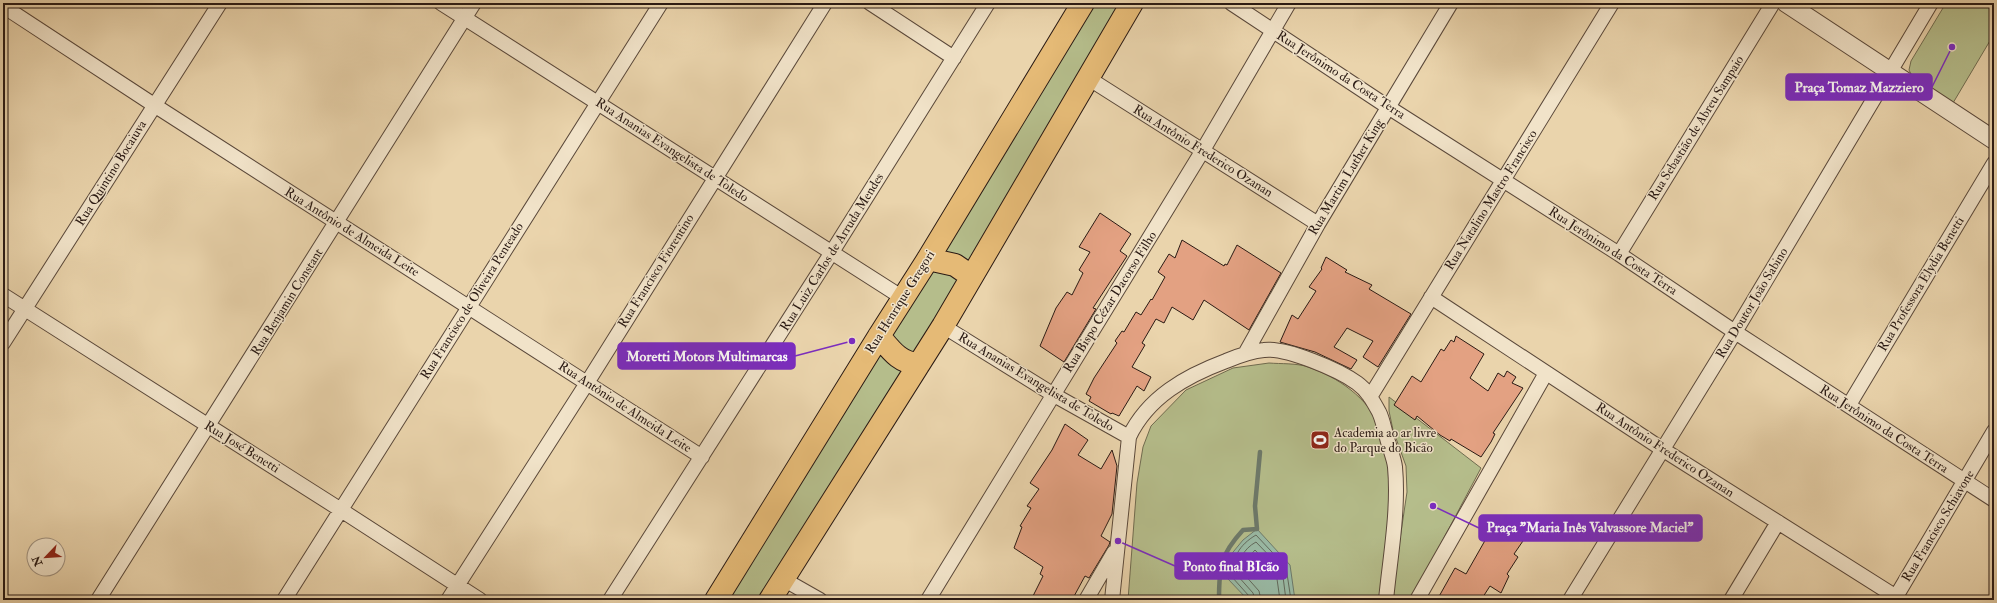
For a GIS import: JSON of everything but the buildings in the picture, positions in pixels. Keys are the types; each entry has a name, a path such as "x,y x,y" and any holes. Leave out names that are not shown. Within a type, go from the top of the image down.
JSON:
{"main road":[{"name":"Rua Henrique Gregori","path":"716,600 928,259 1083,3"},
{"path":"770,600 944,326 1132,3"},
{"path":"928,259 955,264 972,276"},
{"path":"879,336 901,359 910,364 919,364"}],"street":[{"name":"Rua Quintino Bocaiuva","path":"3,343 220,3"},
{"name":"Rua Ananias Evangelista de Toledo","path":"441,3 903,298"},
{"name":"Rua Benjamin Constant","path":"98,600 474,3"},
{"name":"Rua Francisco de Oliveira Penteado","path":"284,600 597,102 661,3"},
{"name":"Rua Francisco Fiorentino","path":"448,600 587,383 714,177 825,3"},
{"path":"870,3 954,58"},
{"name":"Rua Luiz Carlos de Arruda Mendes","path":"610,600 832,252 988,3"},
{"name":"Rua Jerônimo da Costa Terra","path":"1231,3 1388,107 1619,254 1735,332 1994,500"},
{"name":"Rua Bispo Cézar Dacorso Filho","path":"928,600 1203,150 1289,3"},
{"name":"Rua Martim Luther King","path":"1245,354 1318,224 1451,3"},
{"name":"Rua Natalino Mastro Francisco","path":"1370,397 1612,3"},
{"name":"Rua Sebastião de Abreu Sampaio","path":"1619,254 1773,3"},
{"path":"1786,3 1994,140"},
{"name":"Rua Doutor João Sabino","path":"1570,600 1735,332 1931,3"},
{"name":"Rua Antônio de Almeida Leite","path":"3,6 154,105 702,456"},
{"name":"Rua Antônio Frederico Ozanan","path":"1088,78 1318,224"},
{"name":"Rua Professora Elydia Benetti","path":"1849,405 1994,163"},
{"name":"Rua José Benetti","path":"3,295 480,600"},
{"name":"Rua Antônio Frederico Ozanan","path":"1431,298 1662,449 1897,599"},
{"name":"Rua Ananias Evangelista de Toledo","path":"944,326 1054,395 1129,437"},
{"path":"1112,600 1129,437 1135,424 1158,398 1180,381 1210,367 1245,354 1265,349 1289,353 1333,369 1358,384 1370,397 1380,414 1395,466 1393,537 1386,600"},
{"path":"1417,600 1546,373"},
{"name":"Rua Francisco Schiavone","path":"1897,599 1994,431"},
{"path":"1731,600 1778,522"},
{"path":"1086,600 1117,548"},
{"path":"783,579 820,600"}],"shaded area":[{"path":"1094,3 1134,3 766,600 726,600"},
{"path":"1946,3 1994,3 1994,34 1953,103 1912,76 1909,70 1911,61"},
{"path":"1269,363 1304,366 1319,371 1341,383 1360,398 1368,407 1381,428 1387,447 1391,490 1389,536 1382,600 1128,600 1137,483 1143,447 1151,426 1186,390 1233,368"},
{"path":"1389,397 1481,468 1411,600 1391,600 1407,492 1406,466 1393,430 1389,411"}],"water":[{"path":"1257,529 1290,565 1295,600 1248,600 1228,579 1229,557 1243,540"}],"waterway":[{"path":"1219,600 1222,562 1225,554 1243,530 1257,529 1255,506 1260,452"}],"place":[{"name":"Praça Tomaz Mazziero","path":"1952,47"},
{"name":"Moretti Motors Multimarcas","path":"852,341"},
{"name":"Academia ao ar livre do Parque do Bicão","path":"1320,440"},
{"name":"Praça \"Maria Inês Valvassore Maciel\"","path":"1433,506"},
{"name":"Ponto final BIcão","path":"1118,541"}]}
